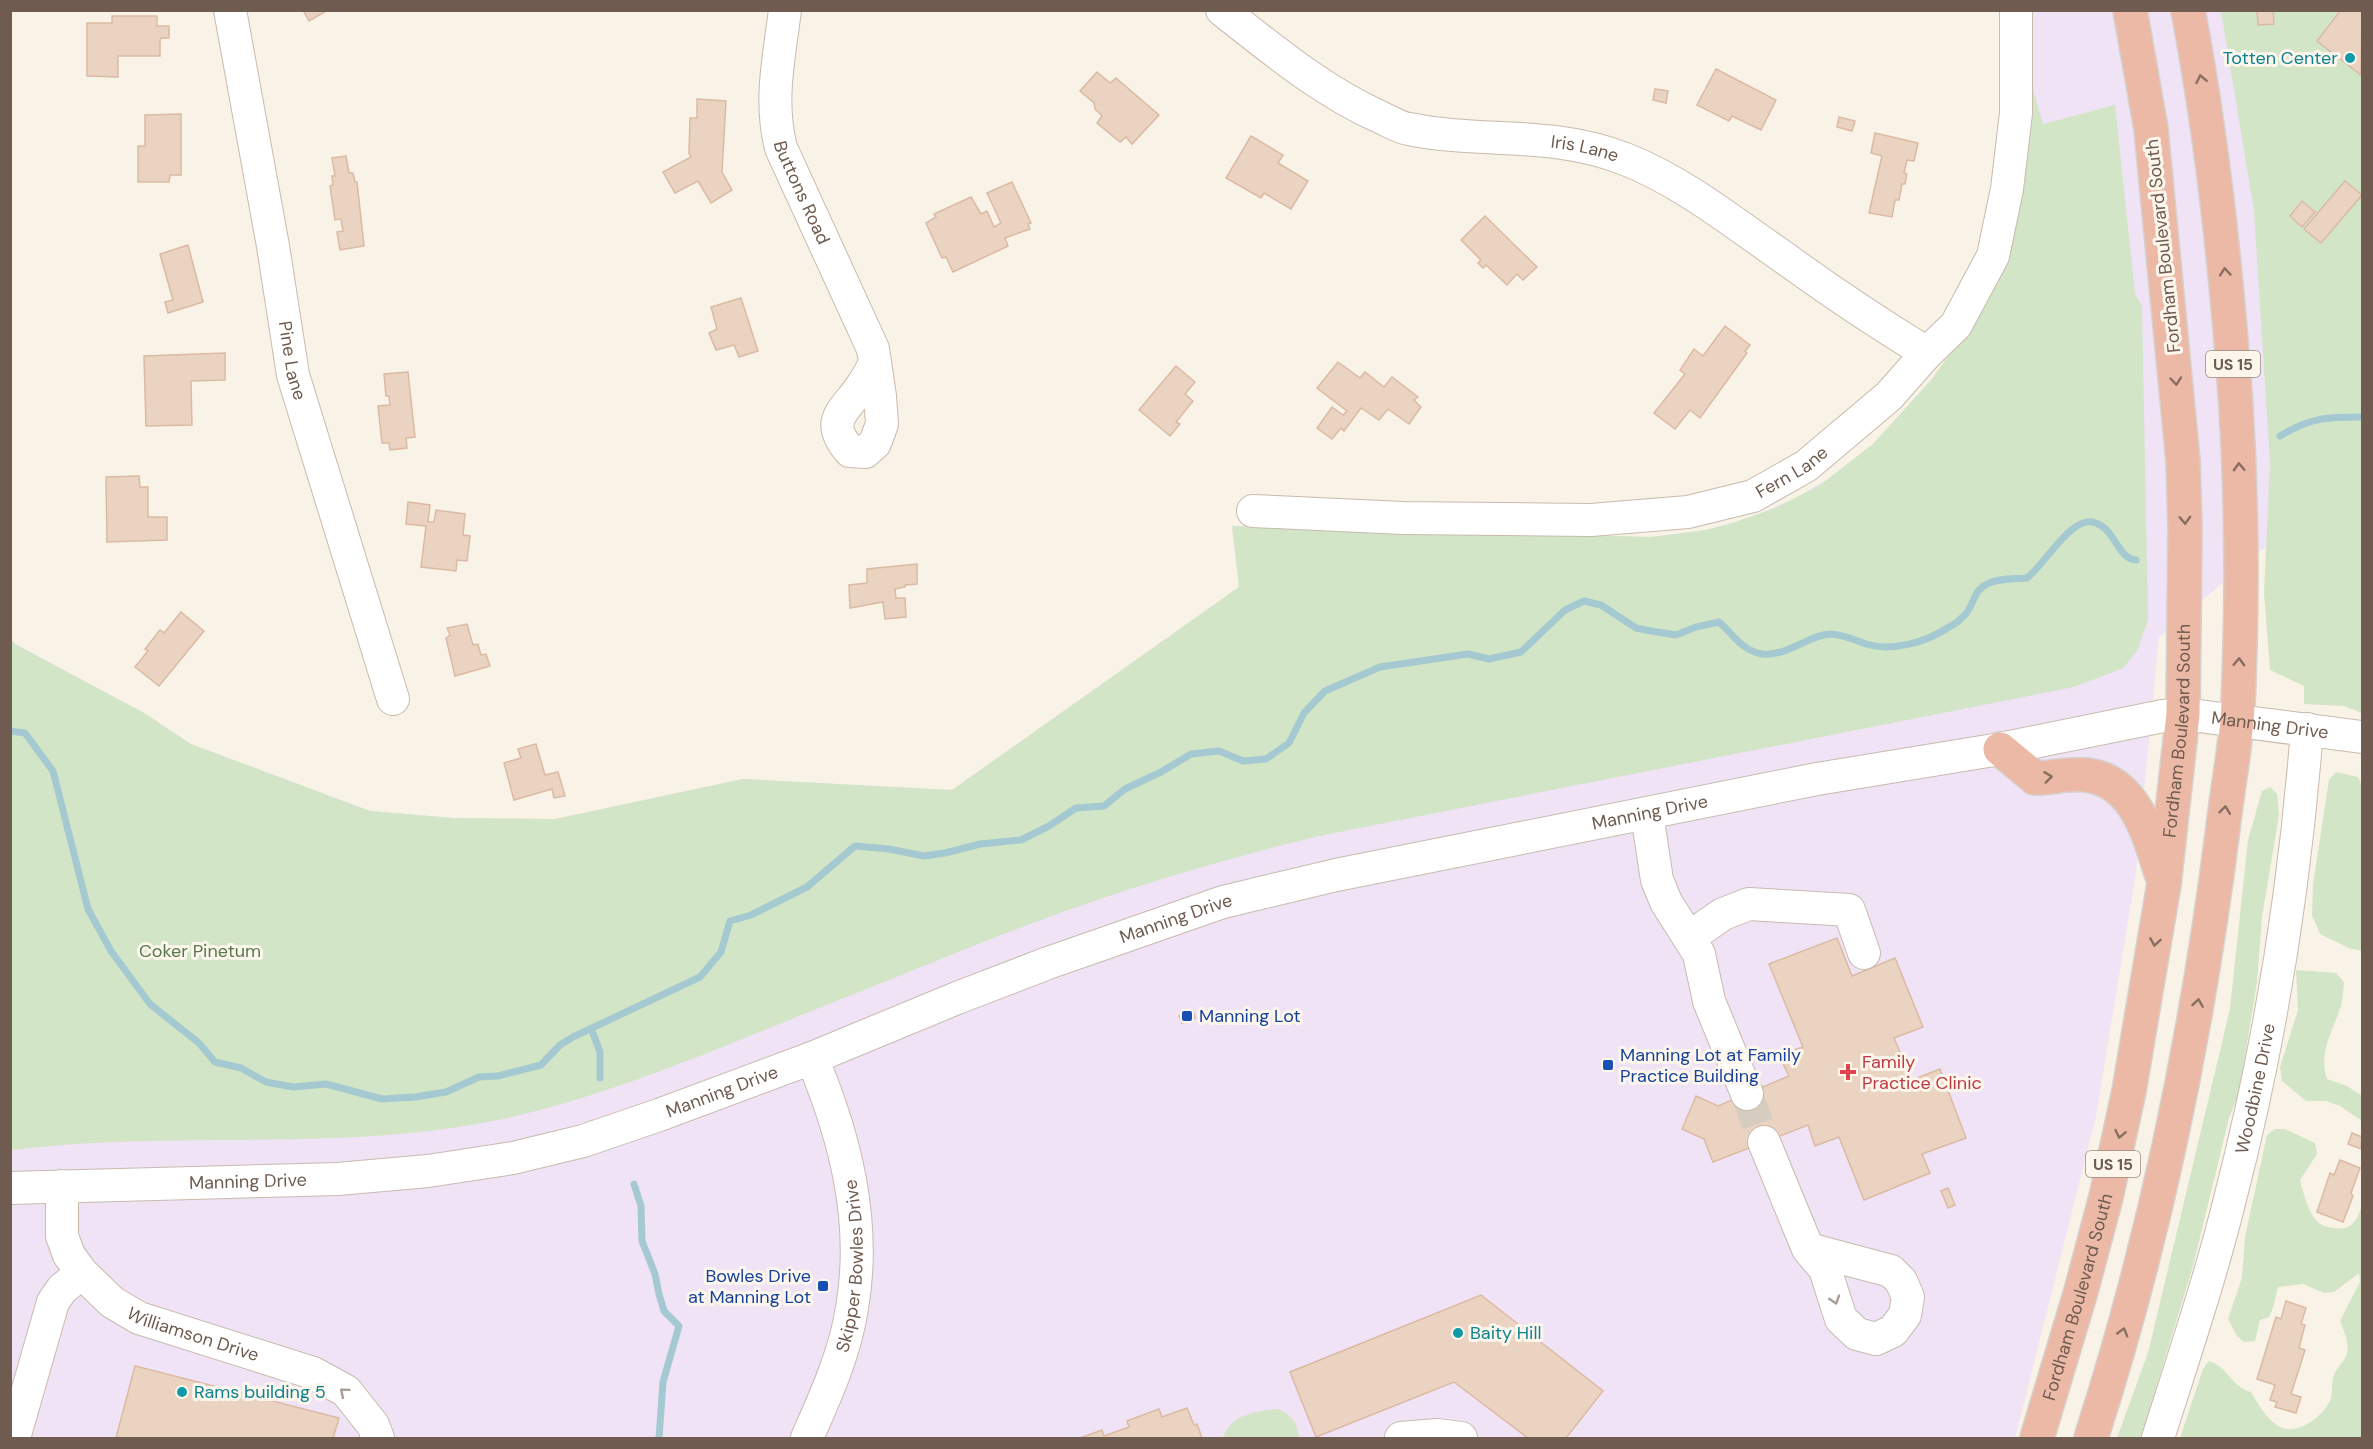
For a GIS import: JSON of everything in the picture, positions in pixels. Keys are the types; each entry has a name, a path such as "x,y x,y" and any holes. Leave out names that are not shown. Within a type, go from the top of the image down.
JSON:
{"highway":[{"name":"Fordham Boulevard South","path":"2037,1438 2081,1291 2106,1197 2133,1068 2164,884 2183,714 2185,526 2183,461 2151,129 2130,10"},
{"name":"US 15","path":"2091,1438 2140,1270 2188,1060 2212,911 2237,720 2241,574 2239,468 2231,334 2219,207 2203,87 2187,10"},
{"path":"2000,749 2035,778 2068,774 2089,775 2117,787 2136,809 2145,826 2164,884"}],"street":[{"name":"Pine Lane","path":"230,10 273,246 293,375 393,699"},
{"name":"Buttons Road","path":"785,10 774,95 774,124 781,148 873,349 875,363"},
{"name":"Iris Lane","path":"1222,10 1322,86 1367,111 1407,129 1456,135 1560,141 1594,148 1658,174 1728,218 1858,311 1927,353"},
{"name":"Fern Lane","path":"1253,511 1403,518 1591,520 1688,512 1753,496 1806,466 1889,396 1927,353 1956,325 1993,256 2007,189 2016,113 2016,10"},
{"name":"Manning Drive","path":"10,1188 338,1179 428,1171 513,1158 583,1141 648,1119 812,1058 1038,967 1223,902 1336,875 1817,779 2000,749 2142,720 2183,714 2362,737"},
{"name":"Woodbine Drive","path":"2157,1438 2230,1200 2261,1059 2294,867 2307,729"},
{"path":"1647,814 1657,880 1666,902 1699,954 1709,1001 1747,1094"},
{"path":"1690,937 1723,914 1749,904 1849,910 1864,953"},
{"name":"Skipper Bowles Drive","path":"807,1438 826,1394 849,1322 855,1288 856,1249 855,1212 843,1142 812,1058"},
{"path":"1764,1142 1808,1249"},
{"name":"Williamson Drive","path":"62,1186 62,1236 69,1255 82,1273 112,1302 139,1318 313,1373 346,1391 373,1425 378,1438"},
{"path":"14,1438 53,1302 62,1289 82,1273"},
{"path":"1401,1438 1437,1435 1461,1438"}],"shaded area":[{"path":"2019,11 2362,11 2304,704 2306,533 2279,535 2159,637 2136,872 2096,1116 2015,1438 11,1438 10,638 15,644 144,713 191,744 370,811 453,818 555,819 743,779 952,790 1239,587 1232,526 1651,537 1706,530 1751,517 1796,498 1838,473 1873,444 1932,379 1962,336 1974,312"}],"green space":[{"path":"2221,11 2362,11 2362,713 2344,706 2304,704 2304,686 2270,670 2264,593 2270,463 2254,211"},
{"name":"Coker Pinetum","path":"2031,82 2043,124 2115,105 2135,294 2142,306 2148,620 2137,651 2123,668 2074,687 1319,836 1248,854 1142,885 1038,921 630,1082 548,1108 507,1118 446,1129 384,1135 135,1141 11,1150 10,638 15,644 144,713 191,744 370,811 453,818 555,819 743,779 952,790 1239,587 1232,526 1651,537 1706,530 1733,523 1775,508 1820,485 1873,444 1932,379 1962,336"},
{"path":"2336,772 2358,777 2362,786 2362,951 2349,948 2320,934 2312,915 2313,884 2329,780"},
{"path":"2270,787 2277,794 2279,815 2262,917 2257,982 2239,1093 2229,1118 2193,1266 2145,1424 2140,1438 2117,1438 2148,1353 2230,1009 2248,840 2262,791"},
{"path":"2296,970 2336,973 2344,982 2341,1006 2325,1051 2325,1069 2327,1079 2347,1086 2362,1096 2362,1121 2340,1106 2326,1101 2306,1101 2282,1081 2280,1067 2298,1010"},
{"path":"2275,1129 2285,1129 2315,1143 2317,1154 2300,1180 2308,1207 2318,1222 2329,1227 2350,1226 2356,1219 2362,1204 2362,1438 2180,1438 2203,1369 2209,1361 2221,1368 2239,1386 2251,1392 2271,1420 2280,1427 2295,1429 2317,1417 2328,1404 2334,1375 2346,1355 2347,1340 2340,1321 2360,1282 2359,1273 2334,1292 2324,1293 2303,1284 2278,1287 2269,1317 2260,1320 2255,1341 2244,1342 2237,1336 2228,1319 2242,1278 2245,1237 2267,1135"},
{"path":"1277,1409 1286,1413 1293,1420 1299,1438 1223,1438 1226,1430 1237,1419 1260,1411"}],"building":[{"path":"303,10 328,10 309,21"},
{"path":"2257,10 2273,10 2274,24 2258,25"},
{"name":"Totten Center","path":"2341,10 2362,10 2361,75 2317,41"},
{"path":"112,16 157,16 157,26 169,26 169,38 161,38 160,56 118,56 118,77 87,76 87,23 112,23"},
{"path":"1716,69 1776,100 1761,130 1732,116 1729,121 1697,105"},
{"path":"1097,72 1110,83 1116,78 1159,115 1132,144 1126,137 1120,142 1097,123 1102,116 1095,109 1094,103 1080,91"},
{"path":"1655,89 1668,91 1666,103 1653,100"},
{"path":"697,99 726,101 722,172 732,190 711,203 698,181 675,193 663,172 691,157 689,153 690,118 697,118"},
{"path":"181,114 181,175 170,175 169,182 138,182 138,146 145,146 145,115"},
{"path":"1839,117 1855,121 1852,131 1837,127"},
{"path":"1875,133 1918,143 1914,161 1907,160 1904,173 1907,174 1905,184 1902,184 1899,200 1895,200 1892,217 1869,213 1882,156 1871,153"},
{"path":"1251,136 1283,155 1278,163 1308,181 1291,209 1264,193 1261,198 1226,178"},
{"path":"346,156 349,173 353,173 355,182 357,182 364,246 340,250 337,232 343,231 341,219 335,220 330,186 333,185 332,176 335,176 332,158"},
{"path":"2345,181 2362,195 2321,243 2304,229"},
{"path":"1012,182 1031,223 1028,224 1030,229 1005,238 1008,246 953,272 946,257 942,258 926,223 936,217 934,214 971,197 981,214 987,211 994,227 1001,223 987,193"},
{"path":"2302,201 2315,212 2302,227 2290,216"},
{"path":"1485,216 1537,267 1523,280 1517,274 1507,285 1486,265 1483,268 1478,263 1481,260 1461,240"},
{"path":"188,245 203,302 168,313 165,302 173,300 160,254"},
{"path":"741,298 758,351 739,357 734,345 716,350 709,333 717,329 711,307"},
{"path":"1725,326 1750,345 1745,351 1747,353 1700,418 1690,410 1675,429 1654,413 1685,374 1680,370 1694,349 1703,356"},
{"path":"225,353 225,380 191,381 192,425 146,426 144,356"},
{"path":"1338,362 1360,378 1365,372 1384,387 1392,377 1418,397 1414,400 1421,407 1409,424 1388,409 1379,420 1361,408 1344,431 1341,428 1332,439 1317,428 1332,407 1343,415 1347,411 1317,388"},
{"path":"1176,366 1195,382 1185,394 1193,401 1176,422 1180,424 1170,436 1139,410"},
{"path":"408,372 415,437 406,438 407,448 390,450 389,443 382,443 378,406 390,405 389,396 386,396 384,374"},
{"path":"139,476 140,487 148,487 148,517 167,517 167,540 107,542 106,477"},
{"path":"408,502 430,505 428,522 434,522 436,510 465,514 463,535 470,536 467,561 457,560 456,571 421,567 426,526 406,524"},
{"path":"917,564 917,584 895,589 896,598 905,598 906,617 885,619 883,602 850,608 849,585 867,583 867,569"},
{"path":"181,612 204,631 159,686 135,667 148,651 145,649 160,630 164,633"},
{"path":"467,624 473,645 478,644 481,655 486,654 490,666 455,676 446,638 450,635 447,628"},
{"path":"536,744 545,775 558,772 565,796 554,798 552,789 514,800 504,763 521,758 518,749"},
{"name":"Family Practice Clinic","path":"1837,938 1852,976 1895,958 1923,1027 1894,1038 1912,1080 1940,1069 1966,1138 1922,1154 1930,1173 1864,1200 1839,1137 1815,1146 1808,1125 1713,1162 1704,1139 1682,1129 1696,1096 1718,1106 1789,1076 1779,1055 1803,1047 1769,964"},
{"path":"1193,1011 1195,1018 1182,1023 1179,1016"},
{"path":"2352,1133 2362,1137 2361,1149 2348,1144"},
{"path":"2340,1160 2360,1168 2343,1222 2317,1212 2330,1173 2334,1175"},
{"path":"1948,1188 1955,1205 1948,1208 1941,1191"},
{"name":"Baity Hill","path":"1481,1295 1603,1391 1566,1438 1528,1438 1454,1382 1316,1437 1290,1372"},
{"path":"2286,1301 2306,1308 2301,1324 2305,1325 2299,1348 2305,1350 2291,1394 2301,1397 2296,1413 2275,1407 2277,1402 2270,1400 2275,1385 2257,1379 2276,1317 2281,1319"},
{"name":"Rams building 5","path":"135,1366 339,1418 333,1438 116,1438"},
{"path":"1187,1408 1202,1438 1080,1438 1102,1430 1104,1436 1129,1427 1127,1421 1159,1409 1162,1417"}],"waterway":[{"path":"2280,436 2301,425 2320,419 2362,417"},
{"path":"10,731 25,733 53,771 88,909 111,951 150,1004 199,1043 215,1062 241,1068 266,1082 293,1087 326,1084 382,1099 415,1097 446,1092 479,1077 498,1076 541,1065 560,1045 573,1037 700,977 721,952 730,921 751,915 807,887 855,846 889,849 924,856 980,844 1021,840 1049,826 1076,808 1104,806 1125,789 1161,772 1191,754 1219,751 1243,761 1266,759 1289,743 1304,713 1325,691 1380,667 1468,654 1489,659 1521,652 1565,610 1584,601 1601,605 1636,628 1676,635 1696,627 1719,622 1743,646 1762,654 1780,652 1831,634 1866,644 1887,647 1920,641 1955,624 1968,611 1983,586 2001,580 2027,578 2067,534 2084,523 2092,522 2106,529 2124,554 2136,560"},
{"path":"591,1028 600,1052 600,1078"},
{"path":"634,1184 641,1206 642,1241 655,1274 664,1311 679,1326 663,1382 659,1438"}],"tunnel":[{"path":"1747,1094 1764,1142"}],"place":[{"name":"Totten Center","path":"2350,58"},
{"name":"Manning Lot","path":"1187,1016"},
{"name":"Manning Lot at Family Practice Building","path":"1608,1065"},
{"name":"Family Practice Clinic","path":"1848,1072"},
{"name":"Bowles Drive at Manning Lot","path":"823,1286"},
{"name":"Baity Hill","path":"1458,1333"},
{"name":"Rams building 5","path":"182,1392"}]}
